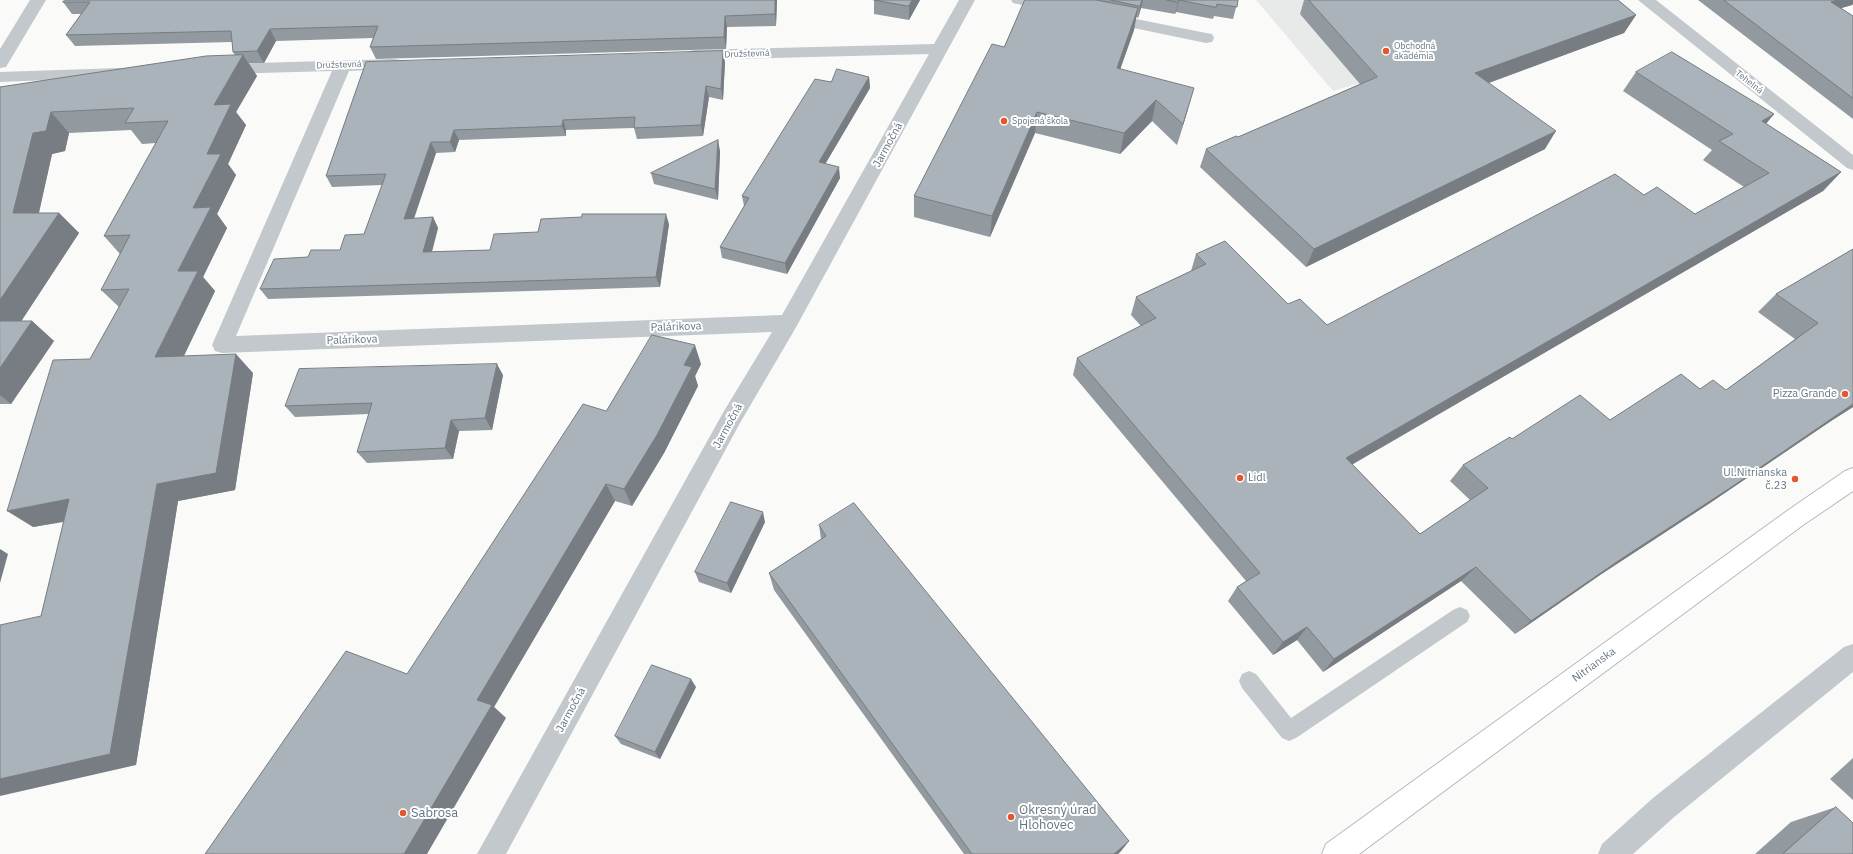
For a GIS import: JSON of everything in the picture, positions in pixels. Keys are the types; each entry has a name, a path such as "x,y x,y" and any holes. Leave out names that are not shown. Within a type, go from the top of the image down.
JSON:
{"main road":[{"name":"Nitrianska","path":"1336,854 1789,522 1853,478"}],"street":[{"path":"0,63 38,0"},
{"name":"Jarmočná","path":"490,854 732,417 788,323 967,0"},
{"path":"1018,0 1206,38"},
{"name":"Tehelná","path":"1646,0 1853,164"},
{"name":"Družstevná","path":"676,56 941,48"},
{"name":"Družstevná","path":"208,70 407,63"},
{"name":"Palárikova","path":"343,65 222,345 788,323"},
{"path":"0,77 136,72"},
{"path":"1612,854 1663,808 1853,656"}],"lane":[{"path":"1249,680 1289,731 1460,616"}],"shaded area":[{"name":"Obchodná akadémia","path":"1256,0 1600,0 1612,10 1333,91"}],"building":[{"path":"65,0 775,0 775,14 725,16 724,37 370,47 378,26 270,29 257,51 233,52 231,31 66,35 90,2 63,2"},
{"path":"874,0 912,0 909,6"},
{"path":"1025,0 1096,0 1138,8 1117,68 1194,88 1183,124 1156,100 1124,133 1037,112 992,216 914,196 992,44 1004,47"},
{"path":"1111,0 1142,0 1140,6"},
{"path":"1167,0 1178,0 1178,2"},
{"path":"1179,0 1238,0 1237,7 1217,4 1216,7"},
{"path":"1309,0 1618,0 1636,15 1475,73 1556,131 1314,249 1206,149 1236,136 1238,137 1377,77"},
{"path":"1724,0 1837,0 1831,2 1853,16 1853,98"},
{"path":"723,51 721,89 706,86 701,125 634,128 635,117 563,120 562,126 454,130 450,142 431,142 404,219 433,217 423,252 490,250 494,234 538,232 541,219 582,217 582,214 666,214 656,277 260,289 274,259 308,257 311,250 340,250 345,235 364,234 386,174 326,176 366,62"},
{"path":"1672,52 1774,114 1762,121 1841,172 1346,458 1420,534 1488,488 1463,465 1510,437 1512,439 1580,395 1610,420 1681,374 1700,389 1713,380 1726,390 1818,323 1776,294 1853,249 1853,404 1531,621 1476,567 1334,659 1307,627 1283,642 1237,587 1260,573 1077,358 1156,318 1136,297 1206,264 1196,254 1225,241 1288,304 1300,299 1327,325 1615,174 1644,195 1657,187 1695,214 1769,173 1719,141 1733,134 1636,72"},
{"path":"243,55 214,105 231,104 207,154 221,154 193,208 211,207 178,271 198,271 155,357 236,354 216,473 157,484 110,754 0,779 0,625 41,616 69,499 7,511 53,360 90,359 129,289 101,290 130,235 104,236 168,121 125,123 134,108 51,112 46,131 33,133 13,213 59,213 0,300 0,87 206,56"},
{"path":"837,69 869,77 819,162 839,167 785,263 720,247 749,198 742,196 815,79 831,82"},
{"path":"718,140 715,189 651,173"},
{"path":"0,321 32,321 0,368"},
{"path":"652,335 695,345 684,365 692,367 657,435 624,489 606,484 477,700 492,705 404,854 205,854 346,651 407,674 583,404 606,411"},
{"path":"497,364 485,418 451,420 445,448 357,452 372,403 285,406 299,369"},
{"path":"731,502 763,512 727,583 695,572"},
{"path":"854,503 1129,841 1114,854 972,854 769,573 826,536 819,525"},
{"path":"652,665 691,679 655,752 615,736"},
{"path":"1836,807 1853,823 1853,854 1783,854"}],"place":[{"name":"Obchodná akadémia","path":"1386,51"},
{"name":"Spojená škola","path":"1004,121"},
{"name":"Pizza Grande","path":"1845,394"},
{"name":"Lidl","path":"1240,478"},
{"name":"Ul.Nitrianska č.23","path":"1795,479"},
{"name":"Sabrosa","path":"403,813"},
{"name":"Okresný úrad Hlohovec","path":"1011,817"}]}
